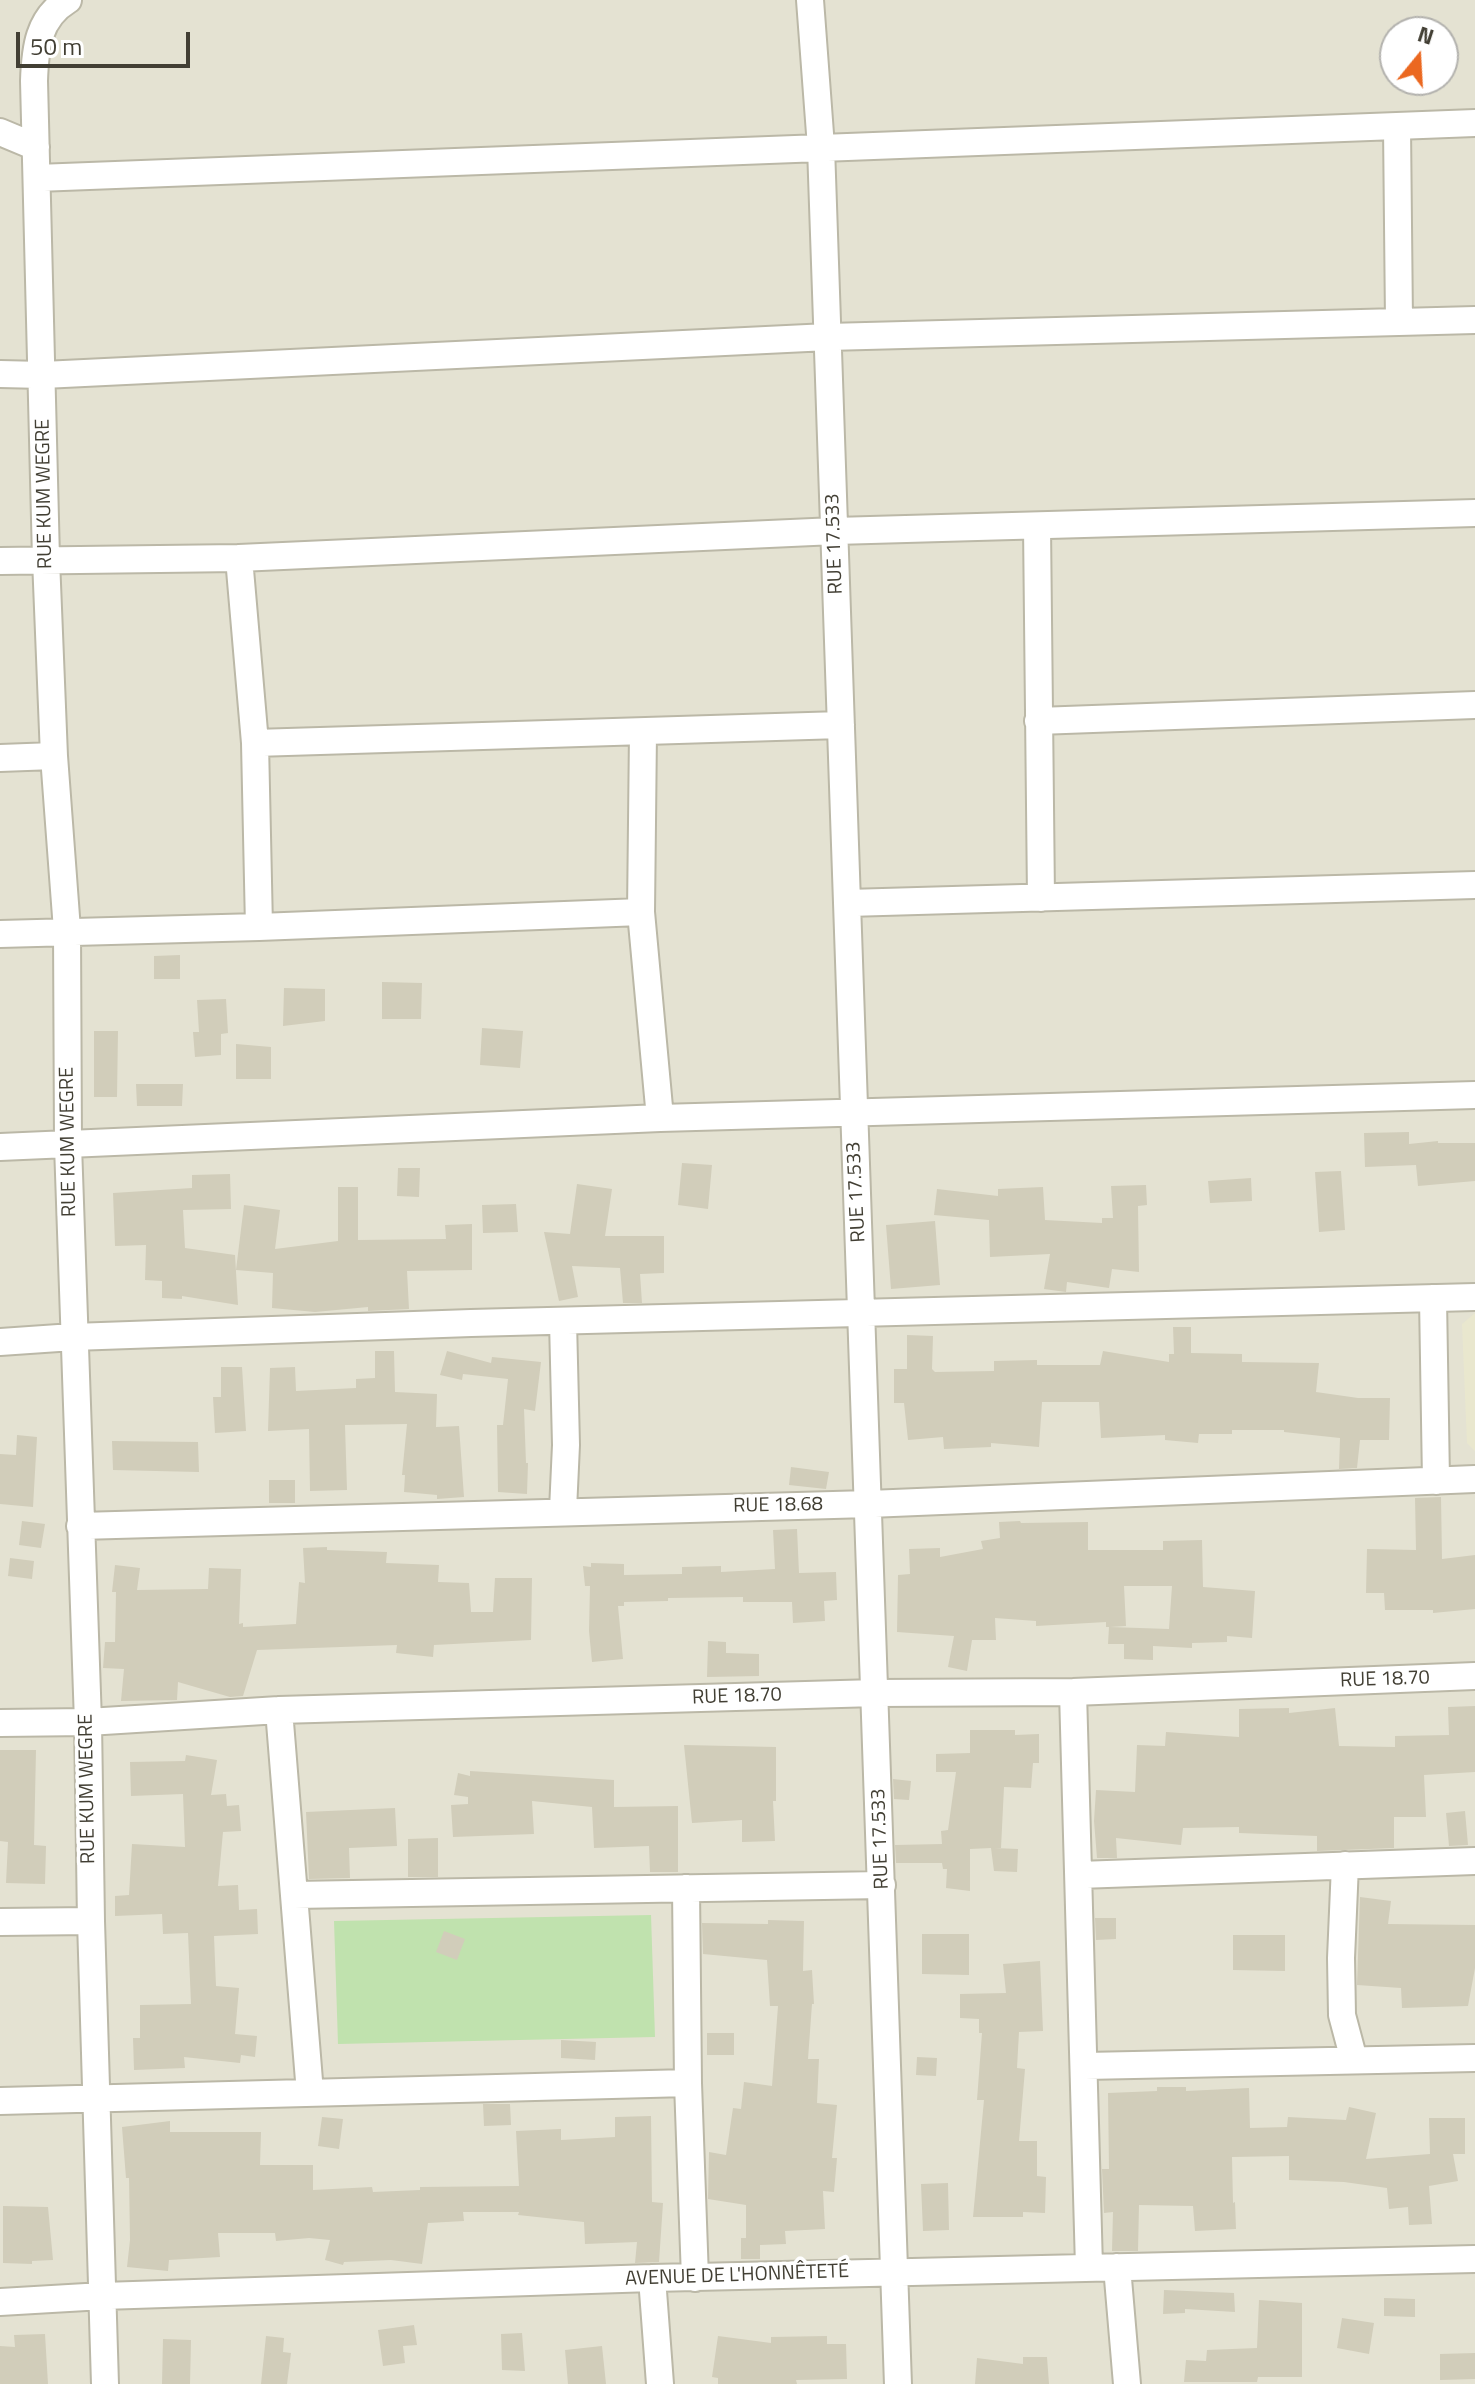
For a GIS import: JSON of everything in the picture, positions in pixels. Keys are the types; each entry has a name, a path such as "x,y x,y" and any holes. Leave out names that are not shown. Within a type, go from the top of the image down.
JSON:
{"street":[{"name":"RUE KUM WEGRE","path":"68,0 52,12 42,28 35,50 36,147 46,559 54,756 67,930 73,1337 88,1722 105,2384"},
{"name":"RUE 17.533","path":"810,0 821,147 898,2384"},
{"path":"37,178 1475,123"},
{"path":"1397,127 1399,322"},
{"path":"0,132 36,147"},
{"path":"0,374 43,375 828,337 1475,320"},
{"path":"0,561 239,558 835,531 1475,513"},
{"path":"1037,526 1041,898"},
{"path":"239,558 255,743 259,927"},
{"path":"1038,721 1475,705"},
{"path":"255,743 841,725"},
{"path":"643,732 641,912 660,1118"},
{"path":"0,758 54,756"},
{"path":"848,903 1475,885"},
{"path":"0,934 641,912"},
{"path":"0,1147 660,1118 1475,1095"},
{"path":"0,1342 563,1321 1475,1297"},
{"path":"1433,1298 1436,1481"},
{"path":"563,1321 566,1445 563,1510"},
{"name":"RUE 18.68","path":"80,1526 563,1510 869,1504 1475,1479"},
{"name":"RUE 18.70","path":"0,1723 88,1722 279,1710 876,1693 1073,1692 1475,1676"},
{"path":"1073,1692 1089,2267"},
{"path":"279,1710 310,2093"},
{"path":"1079,1875 1475,1861"},
{"path":"1345,1865 1342,2015 1354,2060"},
{"path":"294,1895 882,1885"},
{"path":"686,1888 688,2083 695,2278"},
{"path":"0,1922 91,1921"},
{"path":"1085,2066 1475,2058"},
{"path":"0,2101 688,2083"},
{"name":"AVENUE DE L'HONNÊTETÉ","path":"0,2302 652,2278 1475,2259"},
{"path":"1117,2267 1127,2384"},
{"path":"652,2278 660,2384"}],"shaded area":[{"path":"0,0 1475,0 1475,2384 0,2384"},
{"path":"1475,1313 1475,1451 1467,1443 1462,1324"}],"green space":[{"path":"651,1915 655,2037 338,2044 334,1921"}],"building":[{"path":"180,955 180,979 154,979 154,956"},
{"path":"382,982 422,983 421,1019 382,1019"},
{"path":"284,988 325,989 325,1021 283,1026"},
{"path":"226,999 228,1033 221,1034 221,1055 195,1057 193,1032 199,1032 197,1000"},
{"path":"482,1028 523,1031 520,1068 480,1065"},
{"path":"94,1031 118,1031 117,1097 94,1097"},
{"path":"236,1044 271,1047 271,1079 236,1079"},
{"path":"136,1084 183,1084 182,1106 137,1106"},
{"path":"1409,1132 1409,1144 1438,1141 1475,1143 1475,1181 1418,1186 1416,1165 1365,1167 1364,1133"},
{"path":"682,1163 712,1165 708,1209 678,1205"},
{"path":"398,1168 420,1168 419,1197 397,1196"},
{"path":"1341,1171 1345,1230 1319,1232 1315,1172"},
{"path":"230,1174 231,1209 183,1210 185,1248 235,1255 238,1305 182,1296 182,1299 162,1298 162,1281 145,1280 146,1245 115,1246 113,1193 192,1188 192,1175"},
{"path":"1251,1178 1252,1201 1210,1203 1208,1181"},
{"path":"577,1184 612,1189 605,1236 664,1236 664,1273 640,1274 642,1303 623,1303 620,1268 572,1266 578,1297 559,1301 544,1232 570,1234"},
{"path":"1146,1185 1147,1205 1138,1206 1139,1272 1112,1269 1109,1288 1067,1282 1066,1292 1044,1289 1050,1254 990,1257 989,1220 934,1215 937,1189 998,1196 998,1189 1043,1187 1045,1220 1102,1223 1102,1218 1113,1218 1111,1186"},
{"path":"338,1187 358,1187 358,1240 446,1239 445,1225 472,1224 472,1270 407,1271 409,1309 368,1311 368,1307 315,1312 272,1308 273,1273 236,1270 244,1205 280,1210 275,1249 338,1241"},
{"path":"516,1204 518,1232 483,1233 482,1205"},
{"path":"935,1221 940,1285 891,1289 886,1225"},
{"path":"1173,1327 1191,1327 1191,1353 1242,1354 1242,1362 1319,1363 1316,1392 1358,1398 1390,1398 1389,1440 1360,1440 1357,1468 1339,1469 1340,1438 1284,1430 1232,1430 1232,1434 1199,1434 1198,1443 1165,1440 1165,1435 1101,1438 1099,1402 1042,1402 1039,1447 991,1443 991,1447 944,1449 943,1437 908,1440 904,1403 894,1403 894,1369 907,1369 907,1335 933,1336 932,1369 935,1372 994,1371 994,1361 1037,1360 1037,1365 1100,1365 1103,1351 1169,1362 1169,1354 1174,1354"},
{"path":"375,1351 394,1351 395,1392 437,1394 436,1427 459,1426 464,1497 437,1499 437,1495 404,1492 405,1475 402,1475 407,1424 345,1425 347,1490 310,1491 309,1429 268,1431 270,1368 295,1367 296,1391 356,1388 356,1379 375,1378"},
{"path":"447,1351 491,1363 492,1357 541,1362 535,1411 524,1409 527,1494 498,1492 497,1425 503,1425 508,1379 463,1374 462,1380 440,1375"},
{"path":"221,1367 242,1367 246,1431 215,1433 213,1397 221,1397"},
{"path":"17,1435 37,1437 33,1507 0,1504 0,1454 16,1455"},
{"path":"112,1441 198,1442 199,1472 113,1470"},
{"path":"791,1467 829,1472 826,1489 789,1485"},
{"path":"269,1480 295,1480 295,1503 269,1503"},
{"path":"1441,1497 1442,1559 1475,1555 1475,1609 1433,1613 1433,1610 1385,1610 1384,1593 1366,1593 1367,1549 1416,1550 1415,1498"},
{"path":"22,1521 45,1524 41,1548 19,1545"},
{"path":"999,1522 1088,1522 1088,1550 1163,1550 1163,1541 1202,1540 1203,1587 1255,1591 1252,1638 1227,1636 1227,1642 1192,1643 1192,1648 1153,1646 1153,1660 1124,1659 1124,1644 1108,1644 1109,1627 1106,1627 1106,1622 1036,1626 1036,1621 995,1618 996,1640 972,1640 967,1671 948,1667 954,1636 897,1632 898,1575 910,1574 909,1549 940,1548 940,1557 983,1549 981,1541 1000,1538","holes":["1124,1586 1172,1586 1169,1629 1110,1627 1126,1626"]},
{"path":"797,1529 799,1573 836,1572 837,1600 824,1601 825,1621 793,1623 792,1602 743,1602 743,1597 624,1602 624,1606 618,1606 623,1659 592,1662 590,1586 585,1586 583,1566 591,1567 591,1563 624,1564 624,1575 682,1574 682,1567 721,1566 721,1572 775,1569 773,1530"},
{"path":"327,1547 327,1550 387,1552 386,1563 439,1565 438,1582 469,1583 471,1612 493,1612 495,1578 532,1578 531,1640 434,1645 433,1657 396,1653 397,1645 257,1650 243,1696 230,1697 178,1682 177,1700 121,1701 124,1669 103,1668 105,1642 115,1642 116,1592 112,1592 115,1565 140,1568 137,1590 208,1589 209,1568 241,1569 239,1624 243,1623 243,1627 296,1624 299,1582 305,1583 303,1548"},
{"path":"10,1558 34,1561 32,1579 8,1576"},
{"path":"708,1641 726,1642 726,1653 759,1654 759,1676 707,1677"},
{"path":"1475,1706 1475,1772 1424,1775 1426,1817 1394,1817 1394,1848 1317,1851 1317,1836 1239,1833 1239,1827 1183,1828 1181,1845 1116,1838 1117,1858 1097,1858 1094,1821 1096,1790 1135,1792 1137,1745 1165,1746 1166,1732 1239,1737 1239,1709 1289,1708 1289,1713 1335,1708 1339,1746 1395,1747 1395,1736 1449,1735 1448,1707"},
{"path":"970,1730 1015,1730 1015,1735 1039,1734 1039,1763 1033,1763 1031,1788 1004,1787 1001,1848 994,1848 1018,1849 1017,1872 994,1871 991,1848 970,1849 970,1891 946,1888 947,1869 943,1869 942,1863 896,1863 895,1845 942,1844 941,1831 948,1830 956,1772 936,1772 936,1754 970,1753"},
{"path":"684,1745 776,1747 776,1801 773,1801 775,1841 742,1842 742,1820 692,1823"},
{"path":"0,1750 36,1750 34,1845 46,1846 45,1884 6,1883 8,1842 0,1841"},
{"path":"186,1755 217,1760 211,1795 226,1794 227,1806 239,1805 241,1831 223,1832 218,1886 238,1885 239,1910 257,1909 258,1934 214,1936 216,1986 239,1988 235,2034 257,2036 255,2057 241,2055 240,2063 184,2057 185,2068 134,2070 133,2038 140,2038 140,2005 191,2004 188,1933 163,1934 162,1914 115,1916 115,1896 129,1895 132,1844 185,1847 183,1794 131,1796 130,1762 185,1761"},
{"path":"470,1771 614,1780 614,1807 678,1806 678,1872 650,1872 649,1846 594,1848 592,1807 532,1801 534,1834 453,1837 451,1805 468,1804 468,1797 454,1795 458,1773 470,1776"},
{"path":"893,1779 911,1781 909,1800 894,1799"},
{"path":"395,1808 397,1846 349,1848 350,1878 309,1879 306,1812"},
{"path":"1465,1811 1468,1845 1449,1846 1446,1813"},
{"path":"438,1838 438,1877 408,1877 408,1839"},
{"path":"1360,1897 1391,1901 1388,1924 1475,1925 1475,1968 1468,2006 1402,2008 1401,1988 1357,1985"},
{"path":"1095,1918 1116,1918 1116,1939 1096,1940"},
{"path":"768,1920 804,1921 803,1971 812,1970 814,2004 808,2059 819,2059 817,2103 837,2105 832,2158 837,2158 834,2192 823,2191 825,2229 785,2231 786,2244 760,2245 760,2259 741,2259 741,2238 746,2238 746,2205 708,2199 709,2152 726,2155 733,2108 741,2109 744,2082 772,2086 778,2006 770,2006 767,1960 703,1954 702,1923 768,1924"},
{"path":"444,1931 465,1939 457,1960 436,1952"},
{"path":"922,1934 969,1934 969,1975 922,1974"},
{"path":"1233,1935 1285,1935 1285,1971 1233,1970"},
{"path":"1040,1961 1043,2031 1019,2032 1017,2068 1025,2069 1019,2141 1037,2141 1037,2176 1046,2177 1045,2213 1023,2212 1023,2217 973,2217 984,2100 977,2100 982,2033 979,2033 979,2019 960,2018 960,1994 1006,1993 1003,1964"},
{"path":"707,2033 734,2033 734,2055 707,2055"},
{"path":"561,2040 596,2042 595,2060 561,2058"},
{"path":"917,2057 937,2058 936,2076 916,2075"},
{"path":"1157,2087 1186,2087 1186,2091 1249,2088 1250,2128 1287,2127 1288,2117 1346,2120 1349,2107 1376,2113 1366,2159 1430,2154 1429,2118 1465,2118 1465,2154 1453,2154 1458,2181 1429,2186 1432,2224 1409,2225 1408,2207 1389,2209 1387,2188 1344,2182 1289,2180 1289,2156 1232,2157 1236,2229 1195,2231 1193,2206 1139,2205 1138,2251 1112,2251 1113,2212 1104,2213 1102,2169 1109,2169 1108,2093 1157,2091"},
{"path":"483,2104 510,2104 511,2125 484,2126"},
{"path":"651,2116 652,2202 663,2203 659,2262 635,2263 637,2242 585,2244 584,2222 518,2215 519,2212 463,2212 464,2221 428,2223 422,2264 391,2260 344,2262 343,2265 325,2260 330,2240 276,2241 275,2233 218,2233 220,2257 169,2260 168,2271 127,2267 129,2178 126,2178 122,2127 170,2121 170,2132 261,2132 260,2165 313,2165 313,2190 372,2187 373,2192 420,2190 420,2187 519,2186 516,2131 561,2129 561,2140 615,2137 615,2117"},
{"path":"322,2117 343,2119 339,2149 318,2146"},
{"path":"948,2183 949,2230 923,2231 921,2184"},
{"path":"3,2206 48,2207 53,2260 32,2261 32,2264 3,2263"},
{"path":"1164,2290 1234,2293 1235,2312 1185,2309 1185,2313 1163,2314"},
{"path":"1384,2298 1415,2299 1415,2317 1384,2316"},
{"path":"1259,2300 1302,2303 1302,2377 1258,2377 1257,2382 1184,2382 1186,2360 1206,2361 1207,2350 1257,2348"},
{"path":"1342,2318 1374,2323 1369,2354 1337,2348"},
{"path":"414,2325 417,2345 403,2346 405,2363 383,2366 378,2330"},
{"path":"522,2333 525,2371 502,2370 501,2334"},
{"path":"45,2334 48,2384 0,2384 0,2346 15,2347 14,2335"},
{"path":"266,2336 284,2338 283,2352 291,2353 287,2384 261,2384"},
{"path":"718,2336 771,2343 771,2337 827,2336 827,2344 846,2344 847,2379 796,2380 797,2384 718,2384 718,2378 712,2377"},
{"path":"163,2339 191,2340 190,2384 162,2384"},
{"path":"602,2346 606,2384 568,2384 565,2350"},
{"path":"1475,2353 1475,2379 1440,2380 1440,2354"},
{"path":"1023,2357 1047,2357 1049,2384 975,2384 977,2358 1023,2364"}]}
